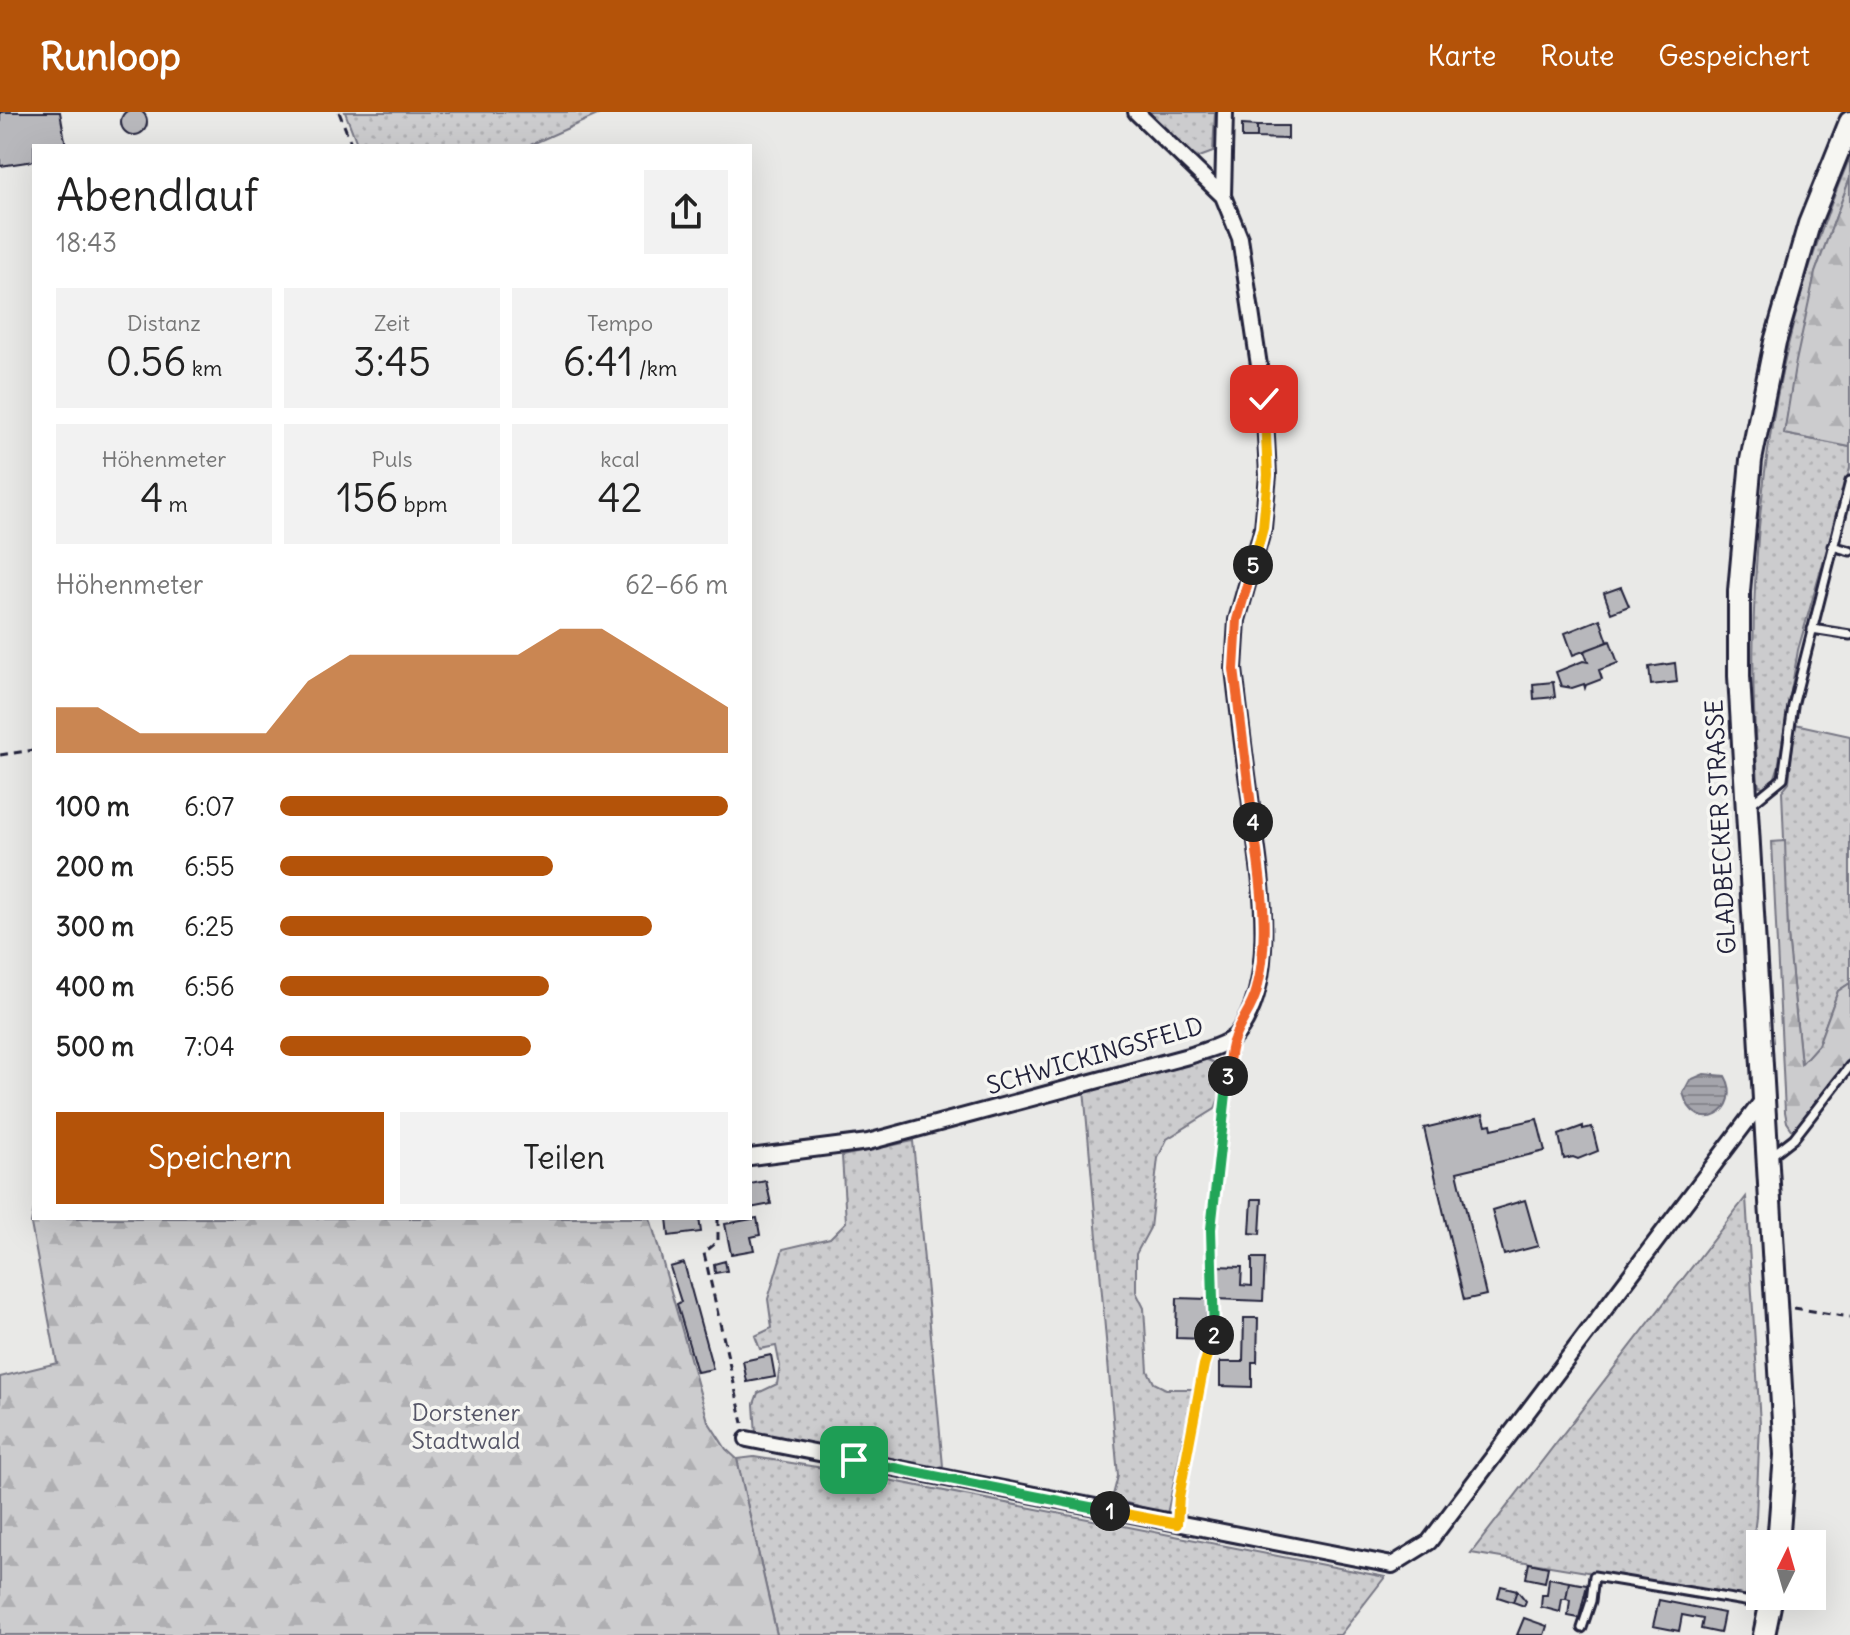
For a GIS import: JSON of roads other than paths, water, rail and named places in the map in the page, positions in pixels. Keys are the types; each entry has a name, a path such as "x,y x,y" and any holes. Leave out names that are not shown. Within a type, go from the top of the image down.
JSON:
{"main road":[{"name":"GLADBECKER STRASSE","path":"1779,1530 1785,1455 1746,808 1739,676 1739,591 1751,460 1775,342 1809,224 1850,122"},
{"path":"1764,1635 1769,1610"}],"street":[{"path":"1136,112 1223,196"},
{"name":"SCHWICKINGSFELD","path":"752,1157 868,1142 1192,1055 1234,1038 1248,1016 1258,988 1263,945 1263,897 1234,669 1234,643 1237,620 1263,528 1268,475 1264,399 1240,238 1223,196 1225,112"},
{"path":"747,1439 1392,1565 1429,1542 1762,1101"}],"lane":[{"path":"1746,808 1783,778 1793,706 1832,546 1847,503 1850,481"},
{"path":"1832,546 1850,551"},
{"path":"1812,629 1850,635"},
{"path":"1767,1159 1794,1138 1850,1066"},
{"path":"1582,1628 1591,1601 1594,1576 1746,1597"}],"park label":[{"name":"Dorstener Stadtwald","path":"466,1427"}]}
